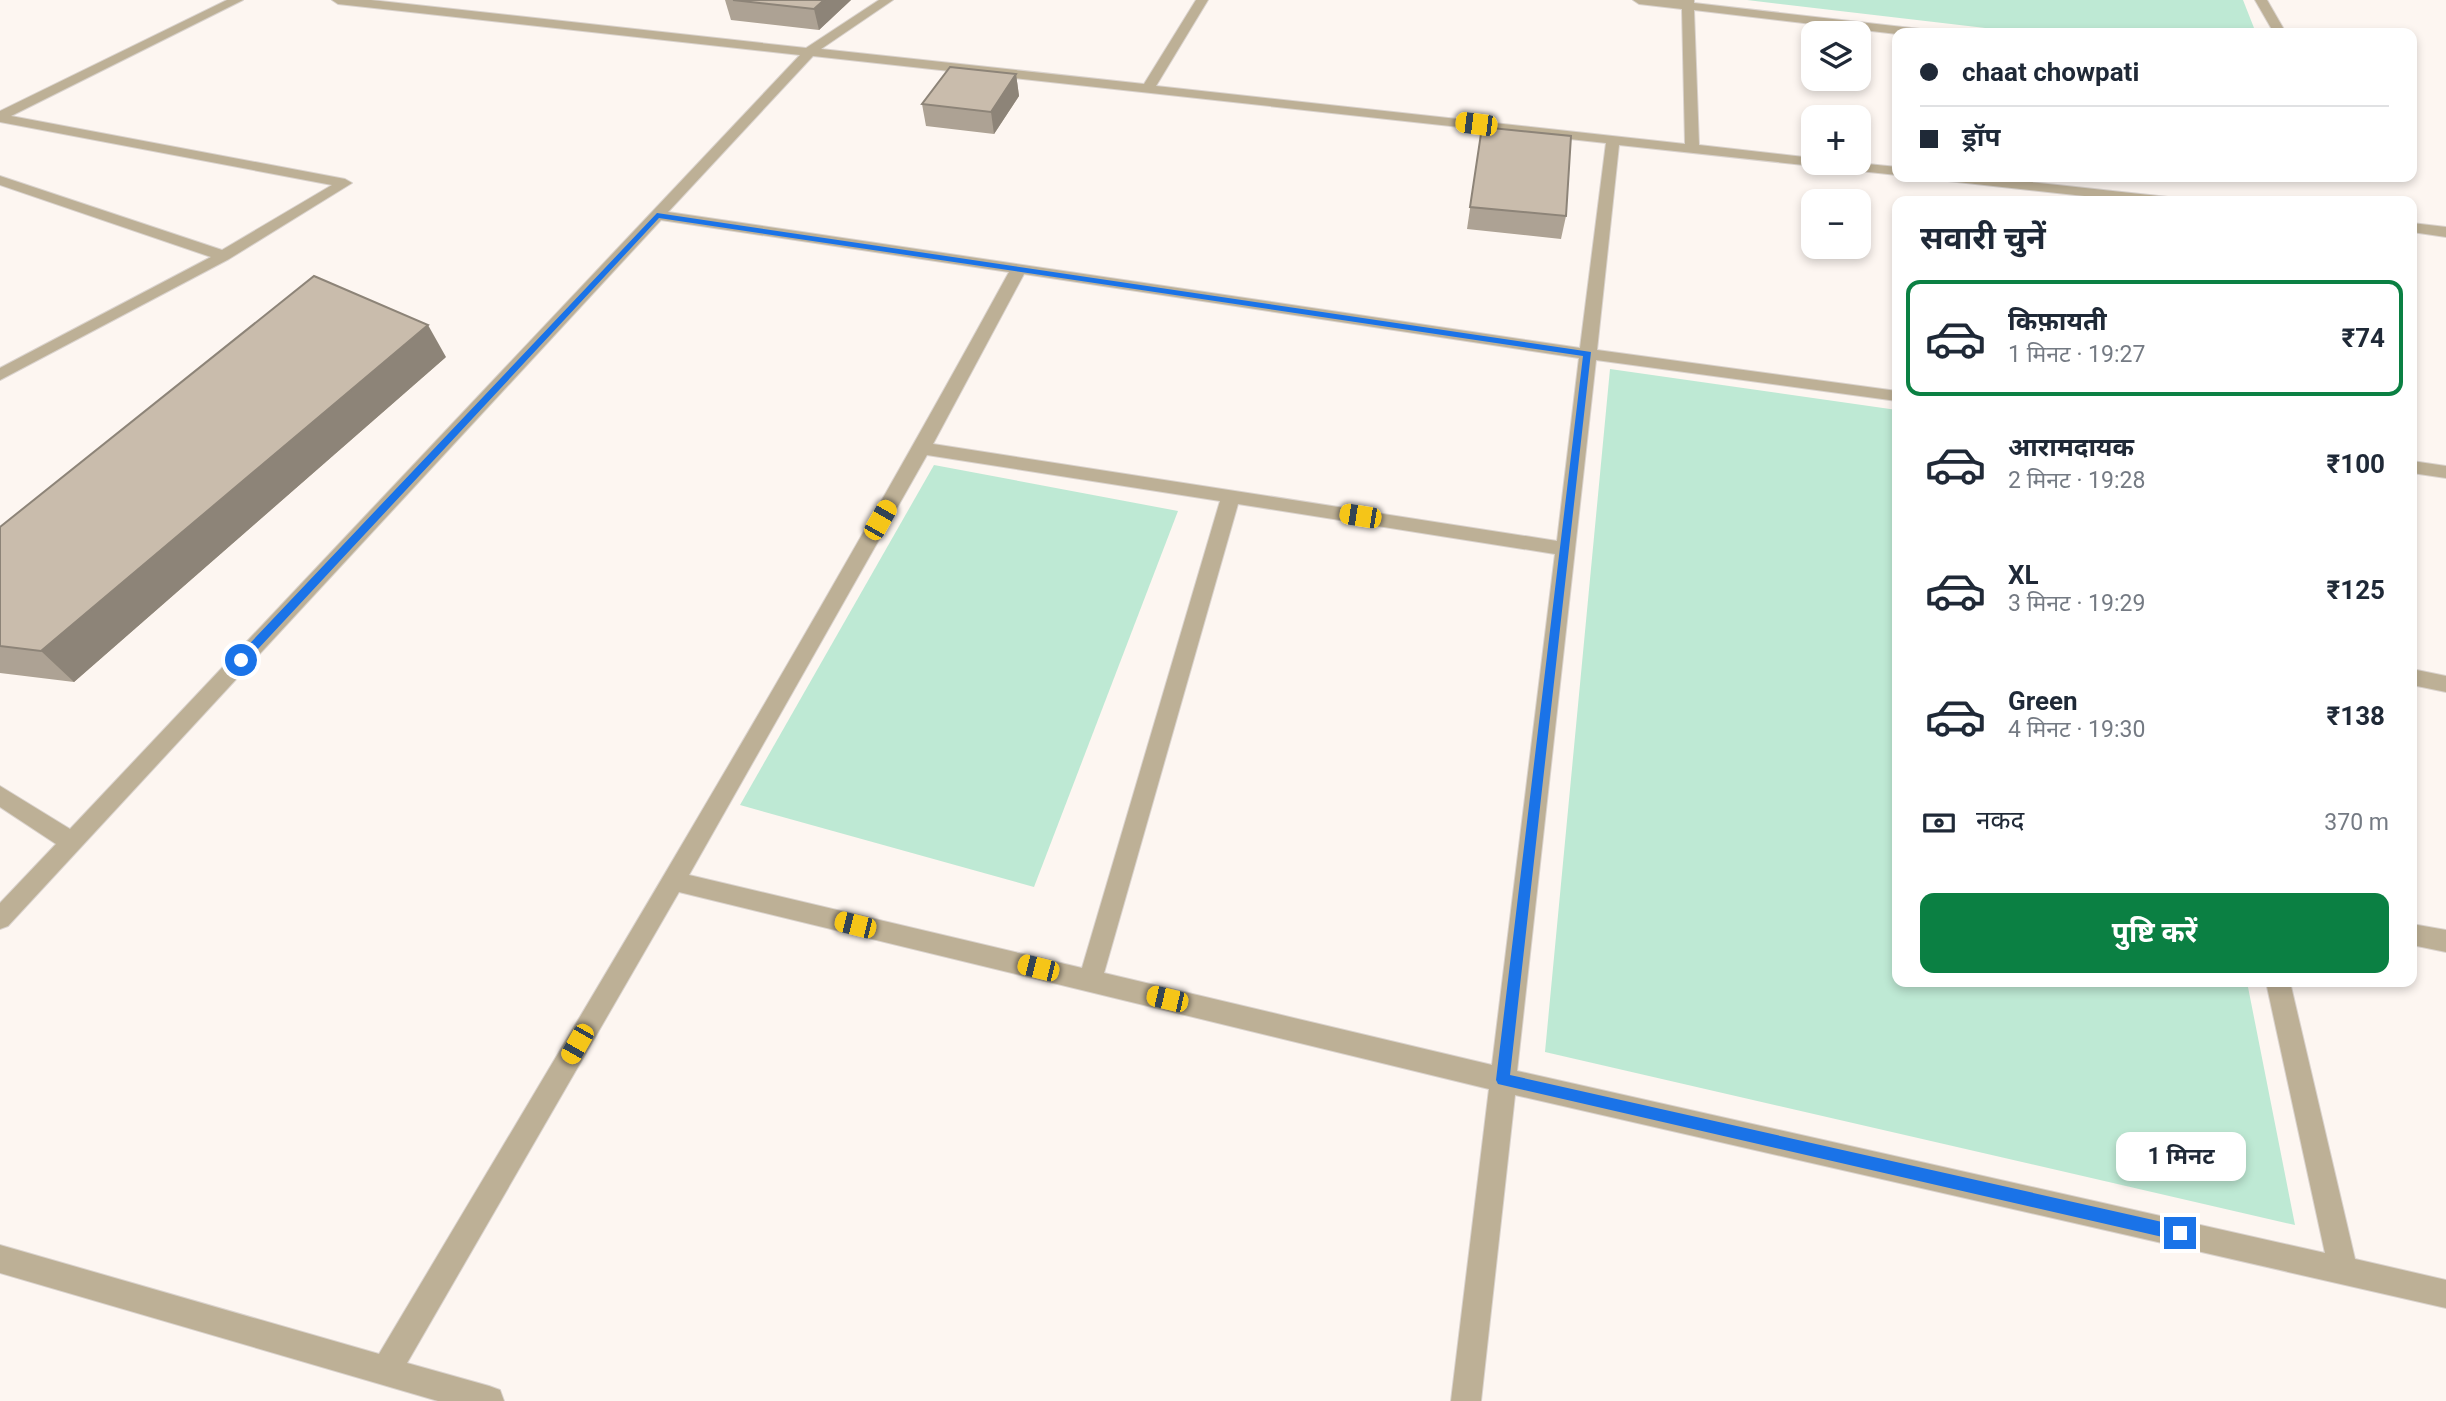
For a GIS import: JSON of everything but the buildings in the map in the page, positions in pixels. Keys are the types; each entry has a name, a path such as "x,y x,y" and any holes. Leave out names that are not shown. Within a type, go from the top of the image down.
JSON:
{"street":[{"path":"0,117 237,0"},
{"path":"338,0 1801,161"},
{"path":"0,919 811,50 887,0"},
{"path":"1148,88 1202,0"},
{"path":"1639,0 1688,2 1892,29"},
{"path":"2261,0 2277,28"},
{"path":"1688,2 1692,148"},
{"path":"0,117 345,183 224,256 0,375"},
{"path":"1466,1401 1613,139"},
{"path":"1871,168 1892,170"},
{"path":"0,180 224,256"},
{"path":"1994,182 2122,196"},
{"path":"657,215 1588,354 1892,395"},
{"path":"2417,229 2446,232"},
{"path":"386,1371 673,881 922,447 1019,269"},
{"path":"922,447 1566,549"},
{"path":"2417,468 2446,472"},
{"path":"1090,981 1231,496"},
{"path":"2417,678 2446,684"},
{"path":"0,796 71,842"},
{"path":"673,881 1503,1080 2446,1294"},
{"path":"2417,936 2446,941"},
{"path":"2278,987 2343,1270"},
{"path":"0,1259 489,1401"}],"green space":[{"path":"1747,0 2243,0 2254,28 1985,28"},
{"path":"1610,369 1892,409 1892,987 2248,987 2295,1225 1545,1052"},
{"path":"934,465 1178,511 1034,887 740,805"}],"route":[{"path":"241,660 657,215 1588,354 1503,1080 2180,1233"}]}
